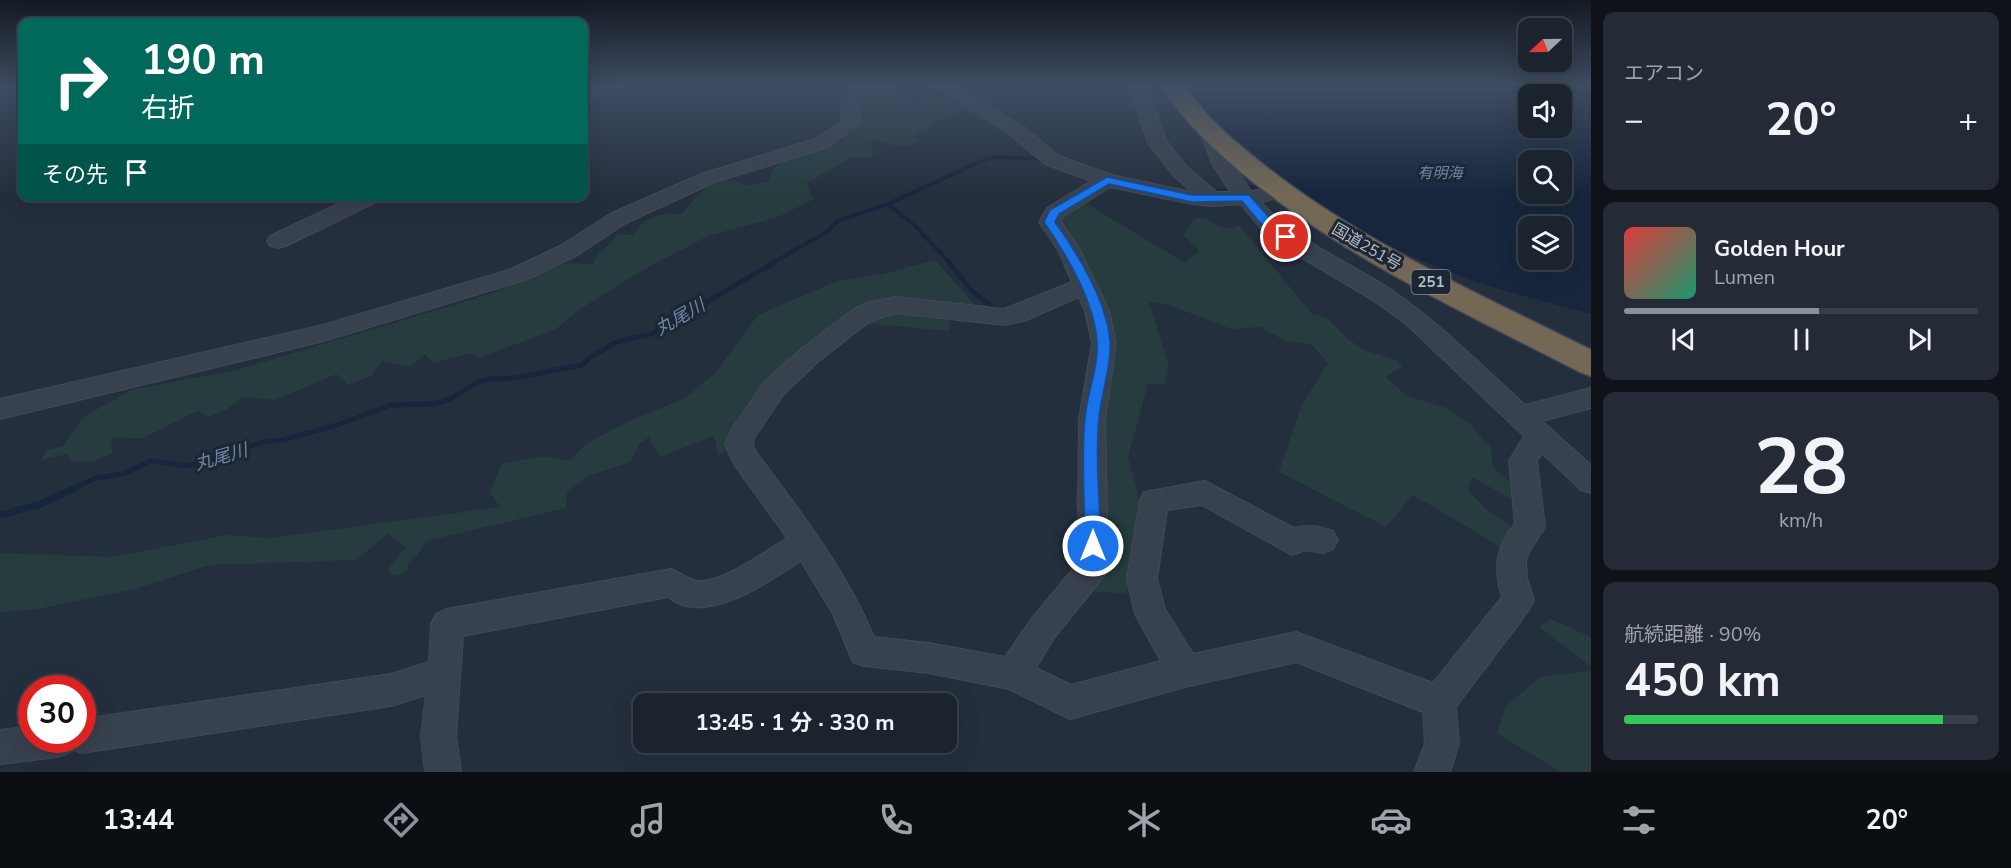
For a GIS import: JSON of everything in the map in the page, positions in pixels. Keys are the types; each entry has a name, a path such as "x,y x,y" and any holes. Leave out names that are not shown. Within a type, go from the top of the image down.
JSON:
{"highway":[{"name":"国道251号","path":"1202,122 1209,131 1276,187 1360,243 1591,364"}],"street":[{"path":"0,409 324,333 517,275 568,251 619,218 708,178 822,143 851,122"},
{"path":"1002,122 1017,131 1049,159 1107,180 1192,198 1276,187"},
{"path":"1151,122 1158,143 1180,171 1208,195"},
{"path":"1209,131 1222,163 1241,192 1271,226 1300,247 1382,295 1414,318 1591,482"},
{"path":"1013,674 1043,628 1093,567 1092,419 1104,343 1097,311 1069,250 1050,222 1054,213 1107,180"},
{"path":"278,241 362,201"},
{"path":"1085,285 1016,315 1004,317 896,305 875,309 862,315 802,362 774,388 741,436 739,446 745,458 806,543 846,607 864,651 929,658 1013,674 1071,702 1185,671 1296,647 1439,702"},
{"path":"1530,425 1591,398"},
{"path":"1432,772 1442,744 1439,702 1518,600 1509,575 1515,543 1530,527 1523,461 1530,425"},
{"path":"1185,671 1151,614 1142,579 1154,500 1205,493 1292,542 1306,537 1323,540"},
{"path":"443,772 439,756 439,739 447,624 671,583 692,595 714,592 755,574 806,543"},
{"path":"96,734 391,690 445,673"},
{"path":"0,747 18,745"}],"green space":[{"path":"858,122 936,122 925,133 914,135 919,141 912,144 905,146 870,141 874,154 871,157 853,157 806,183 814,199 778,217 708,236 648,267 577,311 556,329 479,358 470,353 433,363 425,354 410,367 383,361 371,376 348,385 337,374 274,400 243,397 227,409 208,417 198,411 140,439 111,437 112,454 93,461 72,462 67,454 41,460 46,450 63,446 82,418 131,390 236,370 481,297 567,263 593,264 597,255 618,235 633,235 638,228 654,217 682,214 701,192 713,184 726,180 749,185 768,182 773,171 781,163 789,158 830,147 840,142 858,125"},
{"path":"1082,201 1185,263 1200,251 1183,235 1193,220 1204,217 1219,227 1232,229 1239,225 1312,314 1327,318 1348,339 1364,350 1396,360 1403,366 1386,377 1407,396 1446,408 1468,422 1491,448 1493,467 1519,490 1513,500 1472,477 1468,490 1485,508 1520,532 1504,549 1413,495 1386,527 1279,472 1302,404 1328,363 1311,344 1285,341 1260,327 1231,329 1167,304 1149,302 1169,366 1165,384 1148,384 1128,457 1154,558 1125,593 1094,592 1075,502 1078,474 1096,420 1112,343 1061,227 1061,217"},
{"path":"935,260 976,306 949,306 949,331 873,324 826,339 730,448 718,456 714,436 660,457 649,437 639,444 630,462 588,476 567,492 566,508 426,541 418,554 408,563 408,570 396,576 391,575 387,569 406,547 388,534 356,560 209,565 135,589 38,609 0,612 0,553 113,557 227,535 270,538 500,507 490,492 502,463 545,456 570,461 586,444 629,421 685,398 715,373 758,315 837,281 883,274"},
{"path":"1551,619 1591,637 1591,667 1539,627"},
{"path":"1591,671 1591,772 1560,772 1497,733 1506,706 1540,677"}],"water":[{"name":"有明海","path":"1215,122 1518,122 1518,138 1572,138 1572,122 1591,122 1591,314 1519,295 1437,267 1356,228 1279,180 1244,151"}],"waterway":[{"name":"丸尾川","path":"888,204 986,159 997,157 1044,159"},
{"name":"丸尾川","path":"1210,192 1266,186"},
{"name":"丸尾川","path":"769,265 828,231 838,221 888,204"},
{"path":"888,204 915,226 952,265"},
{"name":"丸尾川","path":"72,489 96,478 124,474 150,461 187,466 203,463 263,442 282,440 337,425 391,405 433,404 450,399 476,383 488,379 515,378 582,365 589,358 616,342 651,334 772,264"},
{"path":"950,264 971,290 997,311"},
{"name":"丸尾川","path":"0,515 41,504 75,488"}],"route":[{"path":"1093,546 1092,419 1104,343 1097,311 1069,250 1050,222 1054,213 1071,200 1107,180 1192,198 1214,200 1245,198 1271,226 1286,237"}]}
